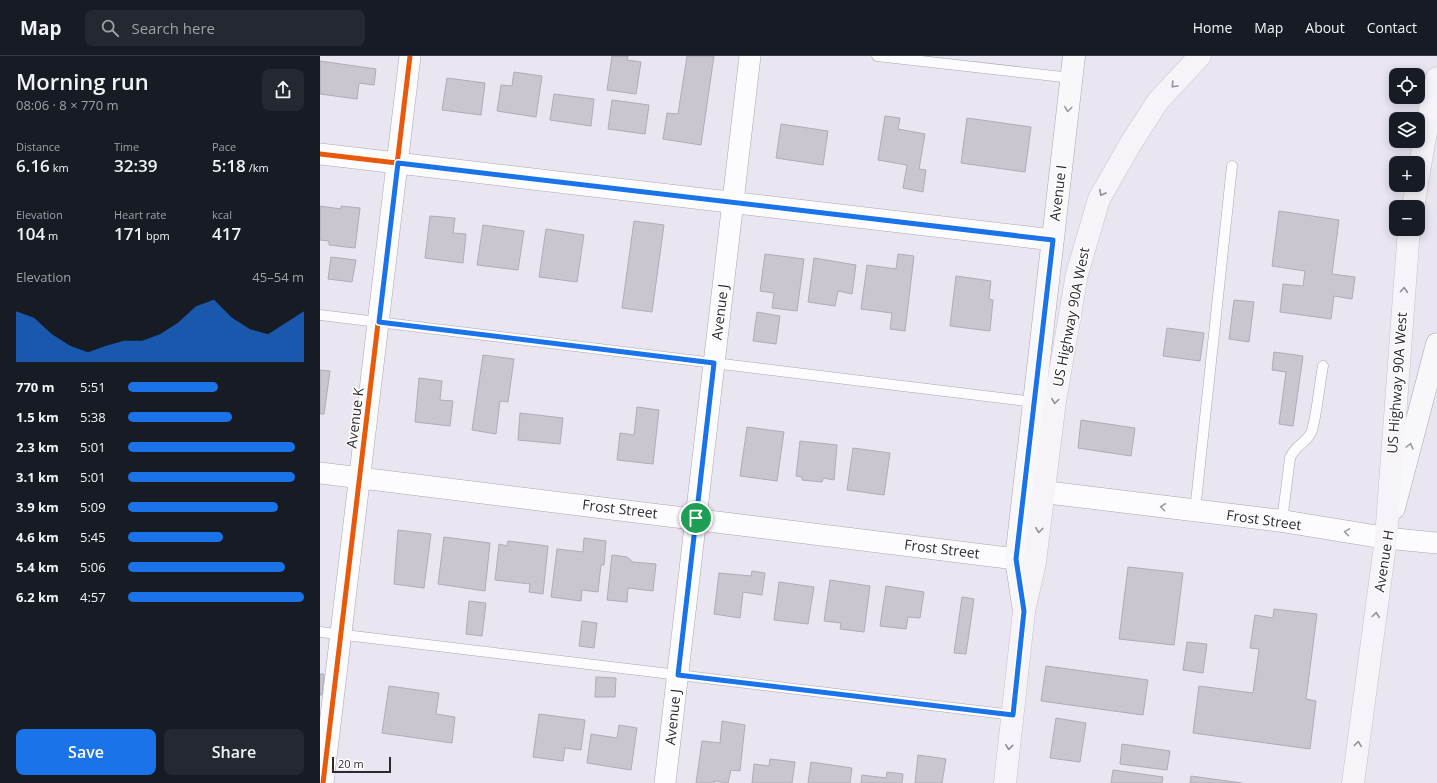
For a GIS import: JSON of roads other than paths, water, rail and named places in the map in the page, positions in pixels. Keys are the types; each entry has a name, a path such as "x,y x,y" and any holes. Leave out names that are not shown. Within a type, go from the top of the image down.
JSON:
{"main road":[{"name":"Avenue I","path":"1005,783 1024,611 1016,559 1074,56"},
{"name":"US Highway 90A West","path":"1024,611 1035,562 1055,401 1077,274 1099,199 1131,143 1158,101 1200,56"},
{"path":"1422,156 1432,97 1437,78"},
{"name":"US Highway 90A West","path":"1386,538 1408,236"},
{"name":"Avenue H","path":"1353,783 1386,538 1437,344"}],"street":[{"name":"Avenue K","path":"324,783 410,56"},
{"name":"Avenue J","path":"665,783 750,56"},
{"path":"320,154 1053,240"},
{"name":"Frost Street","path":"320,473 696,518 1016,559"},
{"name":"Frost Street","path":"1044,492 1282,521 1386,538 1437,543"}],"lane":[{"path":"876,56 1072,78"},
{"path":"1195,510 1232,166"},
{"path":"320,315 1034,402"},
{"path":"1282,521 1290,458 1294,449 1305,442 1312,431 1323,366"},
{"path":"320,632 1013,715"}]}
